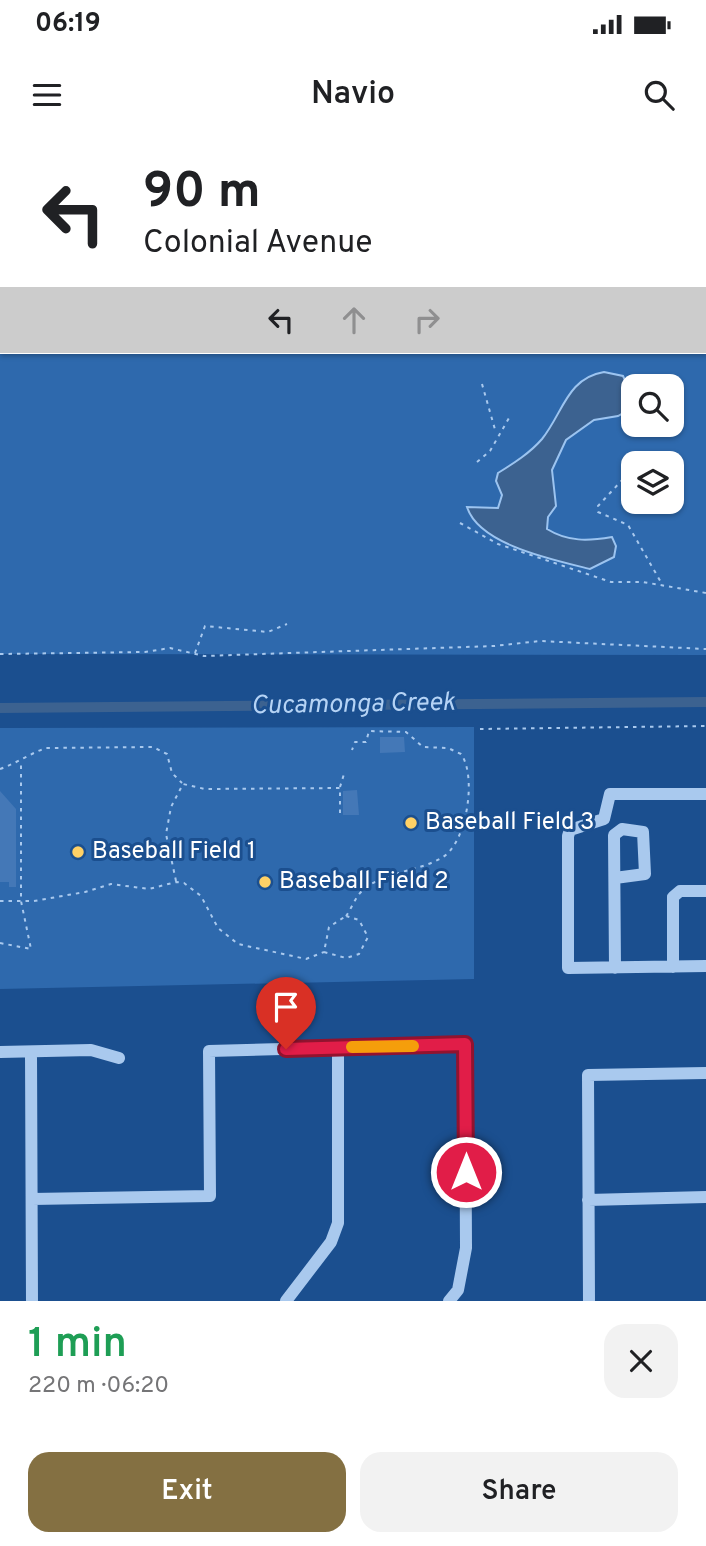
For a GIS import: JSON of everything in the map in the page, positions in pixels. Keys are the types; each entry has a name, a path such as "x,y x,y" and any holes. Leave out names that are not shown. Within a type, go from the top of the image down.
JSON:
{"street":[{"path":"706,794 614,793 606,800 604,819 570,830 568,968 706,966"},
{"path":"615,878 615,968"},
{"path":"673,967 673,897 680,891 706,891"},
{"path":"32,1199 210,1196 209,1051 465,1044 466,1248 458,1290 449,1301"},
{"path":"286,1301 331,1242 338,1223 338,1048"},
{"path":"0,1052 91,1050 118,1058"},
{"path":"31,1052 32,1301"},
{"path":"589,1301 588,1075 706,1073"},
{"path":"588,1200 706,1197"}],"path":[{"path":"482,384 497,435"},
{"path":"477,462 491,451 497,435 509,418"},
{"path":"621,481 598,506 598,512 628,526 663,585"},
{"path":"460,523 498,544 611,582 663,585 706,593"},
{"path":"195,653 205,626 268,632 286,624"},
{"path":"0,654 145,652 170,648 204,656 466,648 540,641 706,649"},
{"path":"480,729 706,726"},
{"path":"324,952 329,927 346,916 356,898 372,884 445,856 458,836 470,783 469,770 461,754 448,748 423,747 406,732 369,731 366,742 355,742 352,750"},
{"path":"0,769 21,762 35,750 46,748 158,748 167,754 172,773 183,784 205,789 340,788"},
{"path":"0,943 31,949 21,901 21,762"},
{"path":"340,815 340,788 344,774"},
{"path":"176,882 166,834 171,807 183,784"},
{"path":"0,901 21,901 85,892 111,884 149,889 176,882 193,888 218,928 238,944 306,959 324,952 346,958 363,950 368,937 364,925 346,916"}],"shaded area":[{"path":"0,354 706,354 706,655 0,654"},
{"path":"604,372 621,376 621,414 594,420 566,440 552,470 556,506 548,517 547,529 578,539 612,537 616,546 614,557 590,569 538,555 502,541 474,520 467,507 498,508 502,495 496,481 498,473 542,439 574,389 592,376"},
{"path":"474,727 474,979 0,989 0,728"}],"building":[{"path":"380,737 404,737 405,752 380,753"},
{"path":"357,790 359,815 343,815 343,791"},
{"path":"0,791 16,809 16,887 9,887 9,882 0,882"}],"waterway":[{"name":"Cucamonga Creek","path":"0,708 706,702"}],"slow traffic":[{"path":"352,1047 413,1046"}],"place":[{"name":"Baseball Field 3","path":"411,823"},
{"name":"Baseball Field 1","path":"78,852"},
{"name":"Baseball Field 2","path":"265,882"}],"route":[{"path":"286,1049 465,1044 466,1172"}]}
